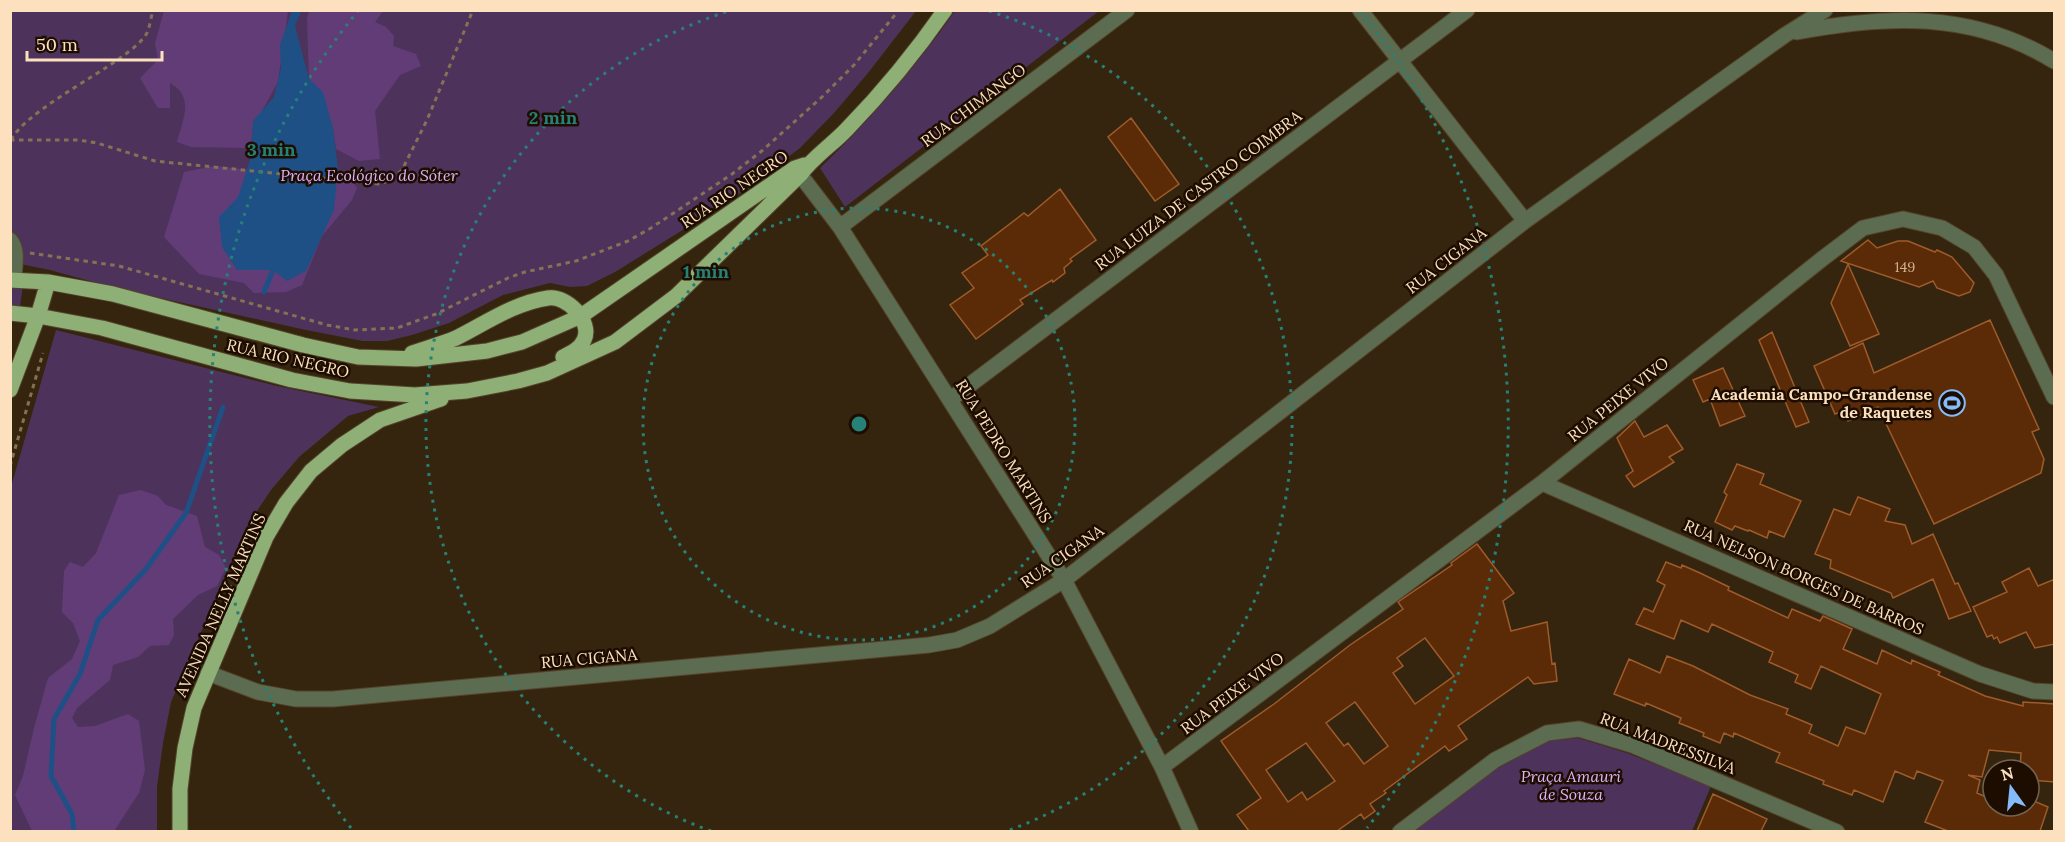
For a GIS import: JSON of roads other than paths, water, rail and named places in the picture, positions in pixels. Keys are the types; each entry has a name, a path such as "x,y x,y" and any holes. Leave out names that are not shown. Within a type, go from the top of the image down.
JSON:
{"main road":[{"path":"801,169 844,132 881,93 945,10"},
{"name":"RUA RIO NEGRO","path":"12,280 55,284 113,294 303,345 358,357 416,359 487,351 522,342 581,316 801,169"},
{"name":"RUA RIO NEGRO","path":"10,313 102,328 292,380 350,391 416,396 467,391 547,373 615,342 676,296 801,169"},
{"path":"10,390 38,316 55,284"},
{"path":"383,359 411,354 453,339 516,306 551,297 564,301 581,316 587,332 584,341 577,349 518,381"},
{"name":"AVENIDA NELLY MARTINS","path":"180,831 180,789 185,748 194,708 266,537 286,503 311,471 342,445 380,420 467,391"}],"street":[{"name":"RUA CHIMANGO","path":"840,227 1127,10"},
{"path":"1360,10 1525,221"},
{"name":"RUA LUIZA DE CASTRO COIMBRA","path":"951,399 1467,10"},
{"name":"RUA CIGANA","path":"208,674 258,692 296,699 333,699 929,645 957,640 990,626 1064,580 1525,221 1785,35 1825,10"},
{"name":"RUA CIGANA","path":"1785,35 1831,26 1899,19 1950,23 1992,32 2037,50 2055,61"},
{"name":"RUA PEDRO MARTINS","path":"801,169 951,399 1064,580 1162,767 1191,831"},
{"name":"RUA PEIXE VIVO","path":"1162,767 1542,483 1863,228 1903,219 1942,228 1974,247 1996,275 2055,397"},
{"path":"12,280 13,247"},
{"name":"RUA NELSON BORGES DE BARROS","path":"1542,483 1980,674 2033,691 2055,692"},
{"name":"RUA MADRESSILVA","path":"1400,831 1495,760 1547,733 1579,729 1632,745 1837,831"}],"water":[{"path":"292,11 301,11 295,26 309,79 323,92 333,128 338,169 334,210 306,271 287,281 273,270 237,270 222,247 219,217 238,197 251,157 253,121 274,97 281,68 280,45"}],"waterway":[{"path":"264,292 273,270 271,263"},
{"path":"74,832 72,814 51,776 54,719 80,674 98,620 146,569 186,513 223,407"}],"place":[{"name":"Academia Campo-Grandense de Raquetes","path":"1952,403"}],"park label":[{"name":"Praça Ecológico do Sóter","path":"369,175"},
{"name":"Praça Amauri de Souza","path":"1571,785"}]}
